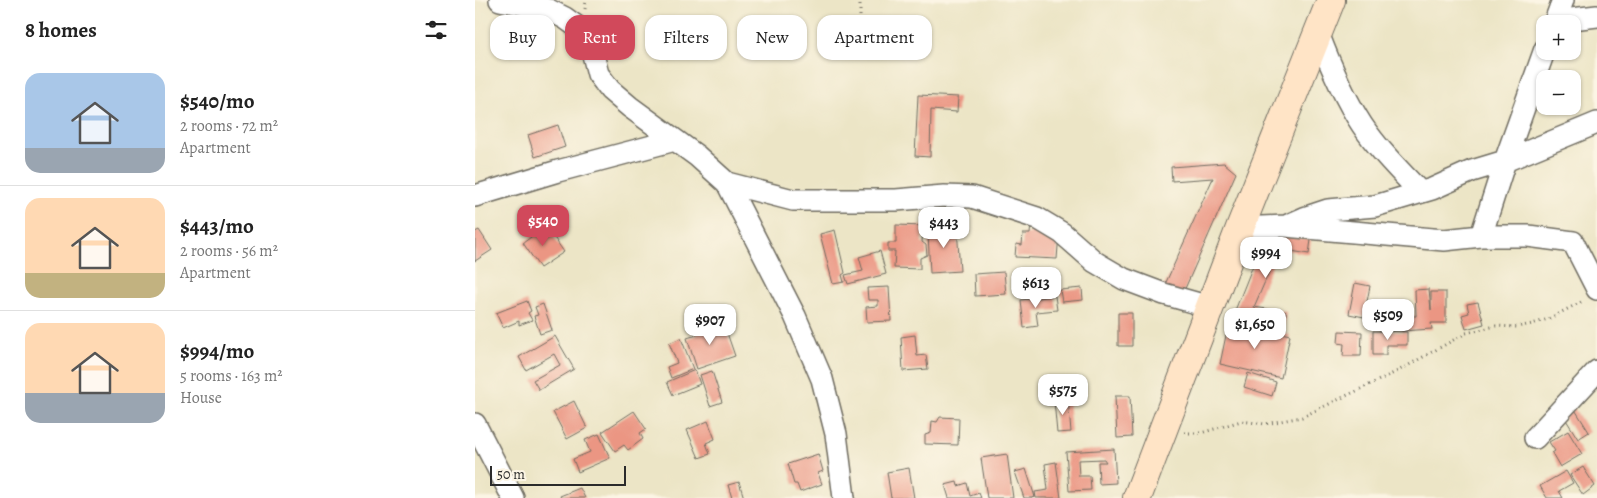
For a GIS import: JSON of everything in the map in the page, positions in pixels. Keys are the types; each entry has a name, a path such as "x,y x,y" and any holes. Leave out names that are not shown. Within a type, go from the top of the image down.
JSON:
{"street":[{"path":"500,0 549,10 583,30 591,47 598,74 610,90 697,156 727,183 795,316 822,379 836,434 844,498"},
{"path":"1137,498 1240,228 1331,0"},
{"path":"1558,15 1563,0"},
{"path":"1581,18 1597,16"},
{"path":"1318,33 1330,66 1345,97 1363,126 1420,192"},
{"path":"1481,236 1505,161 1541,60"},
{"path":"1285,226 1328,210 1375,206 1420,192 1472,171 1505,161 1597,123"},
{"path":"475,196 567,168 675,140"},
{"path":"727,183 793,200 896,200 944,196 972,197 1037,218 1062,233 1095,262 1124,279 1164,294 1210,307"},
{"path":"1240,228 1285,226 1445,240 1481,236 1528,236 1573,242 1593,294"},
{"path":"1535,438 1597,372"},
{"path":"475,424 513,498"}],"path":[{"path":"860,0 860,15"},
{"path":"1161,433 1201,433 1241,421 1265,424 1302,417 1398,370 1466,333 1496,326 1517,327 1533,324 1548,319 1593,294"}],"building":[{"path":"918,95 958,97 957,112 931,110 930,157 915,156"},
{"path":"558,125 565,147 535,157 528,135"},
{"path":"1224,163 1236,173 1176,309 1158,300 1213,178 1172,181 1171,167"},
{"path":"1060,221 1057,259 1015,257 1016,244 1022,245 1023,234 1030,234 1031,224"},
{"path":"947,223 947,229 957,228 960,271 930,273 928,233 934,233 933,224"},
{"path":"896,225 923,226 922,242 926,245 927,255 920,258 920,269 894,268 895,251 888,251 888,243 896,243"},
{"path":"546,226 564,252 540,268 523,243"},
{"path":"479,230 492,250 475,261 475,232"},
{"path":"835,230 845,273 842,275 844,282 833,284 820,234"},
{"path":"1266,233 1311,240 1309,254 1279,249 1254,307 1286,312 1284,326 1232,318"},
{"path":"880,251 886,274 848,284 845,275 863,271 859,257"},
{"path":"1004,272 1006,294 975,296 974,274"},
{"path":"1355,283 1370,286 1364,317 1349,314"},
{"path":"889,287 891,321 867,322 866,307 878,306 878,300 868,300 867,288"},
{"path":"1082,288 1083,300 1062,302 1060,290"},
{"path":"1429,289 1431,310 1431,292 1446,292 1446,323 1431,323 1432,329 1402,331 1401,316 1416,316 1415,290"},
{"path":"1055,296 1057,310 1036,312 1038,326 1024,328 1021,300"},
{"path":"527,301 531,311 528,313 532,320 519,325 519,321 503,328 496,313"},
{"path":"1478,302 1484,324 1466,329 1462,315 1469,313 1467,304"},
{"path":"543,304 552,330 540,334 534,316 538,315 535,307"},
{"path":"1118,313 1132,313 1132,346 1118,346"},
{"path":"1229,321 1290,335 1281,378 1220,364"},
{"path":"716,322 720,332 726,330 735,356 697,369 687,338 697,335 700,328"},
{"path":"1339,331 1362,332 1361,356 1343,356 1344,344 1338,343"},
{"path":"1373,331 1407,332 1407,345 1386,345 1386,355 1373,355"},
{"path":"915,335 917,356 926,355 928,369 903,371 901,337"},
{"path":"555,336 574,369 539,390 533,380 560,365 554,354 526,370 519,357"},
{"path":"681,338 693,369 671,378 667,367 677,363 669,343"},
{"path":"695,370 700,384 673,395 667,382"},
{"path":"712,371 722,402 710,406 700,375"},
{"path":"1248,373 1276,382 1272,396 1244,387"},
{"path":"1115,396 1130,396 1132,437 1117,438"},
{"path":"1068,399 1071,432 1057,433 1054,401"},
{"path":"574,401 587,428 567,439 553,412"},
{"path":"1574,408 1589,432 1578,439 1563,415"},
{"path":"634,411 646,429 640,433 643,439 628,450 624,445 615,451 602,432"},
{"path":"940,417 959,418 958,445 925,444 925,435 931,433 932,421 937,422"},
{"path":"708,421 715,439 706,443 710,454 699,458 687,430"},
{"path":"1568,431 1582,454 1560,467 1552,453 1555,451 1549,442"},
{"path":"599,434 610,458 578,472 573,459 590,452 585,440"},
{"path":"1114,449 1116,483 1099,484 1098,462 1106,462 1104,459 1078,460 1079,476 1090,476 1091,490 1069,491 1066,452"},
{"path":"818,454 823,471 818,473 822,484 800,492 797,484 794,484 788,464"},
{"path":"1007,454 1013,498 987,498 981,458"},
{"path":"1056,462 1061,498 1036,498 1035,492 1048,490 1045,464"},
{"path":"1583,467 1595,486 1583,495 1570,475"},
{"path":"909,468 914,498 891,498 887,472"},
{"path":"1026,469 1035,497 1031,498 1024,498 1015,472"},
{"path":"1566,471 1573,483 1559,491 1563,498 1547,498 1540,486"},
{"path":"739,482 744,498 732,498 728,485"},
{"path":"957,482 958,486 967,483 970,496 979,493 981,498 949,498 945,485"},
{"path":"580,488 585,498 561,498 560,496"}]}
